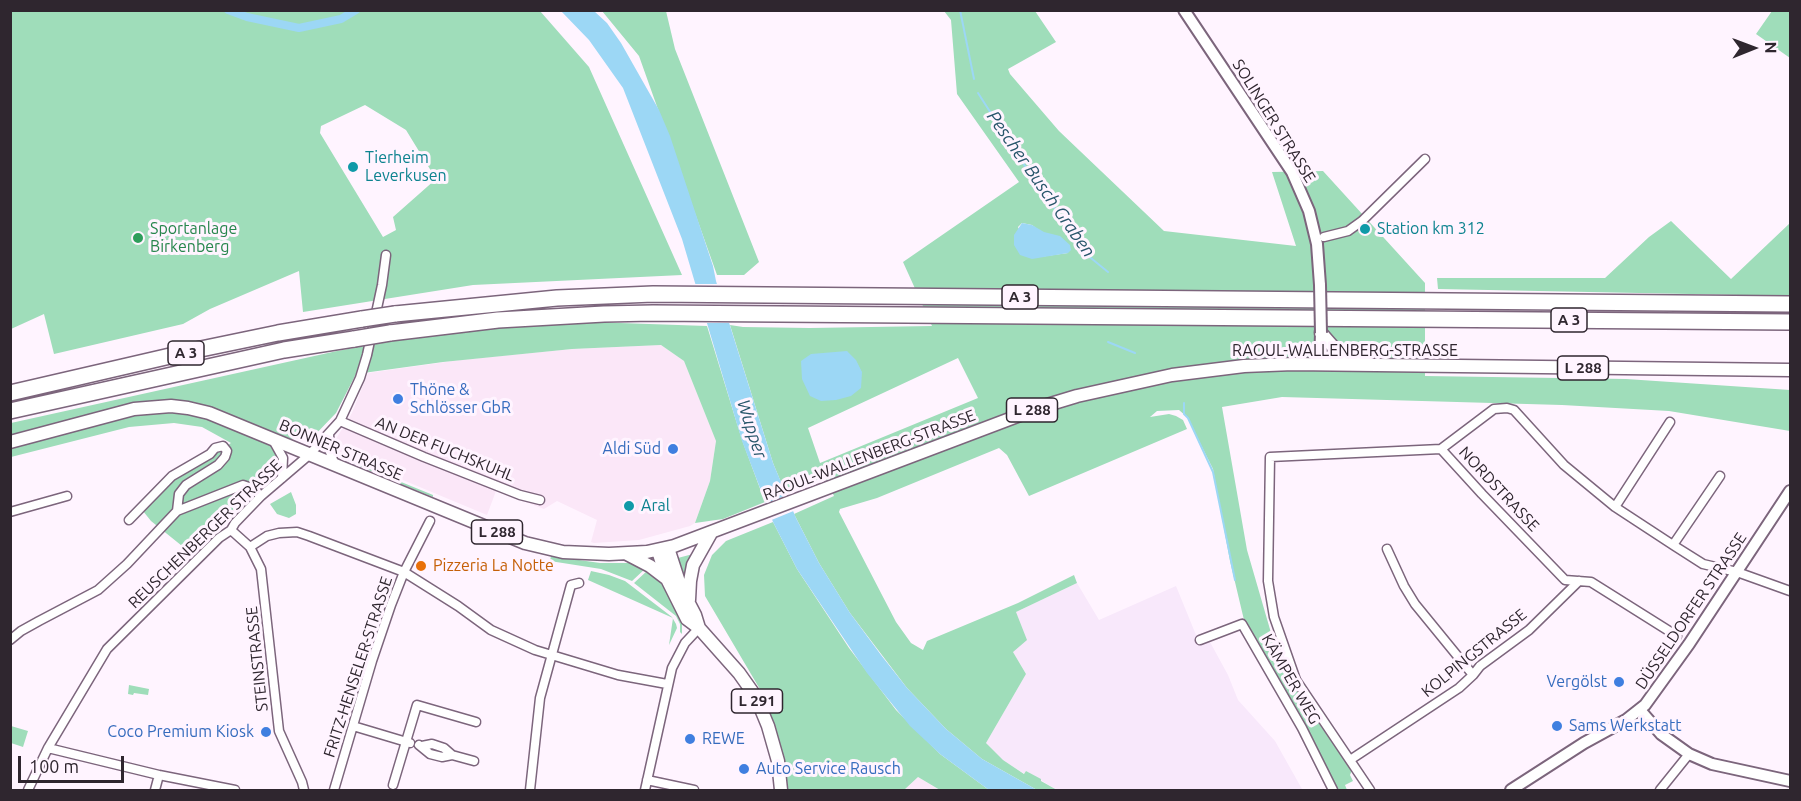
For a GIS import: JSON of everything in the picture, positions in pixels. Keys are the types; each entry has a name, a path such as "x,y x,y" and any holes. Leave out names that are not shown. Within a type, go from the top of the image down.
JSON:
{"highway":[{"name":"A 3","path":"10,393 278,333 395,314 536,299 653,294 1791,304"},
{"name":"A 3","path":"10,411 284,350 390,333 498,320 557,316 755,313 1791,322"}],"main road":[{"name":"SOLINGER STRASSE","path":"1184,10 1292,172 1309,211 1316,239 1320,285 1320,364"},
{"path":"1321,333 1335,349 1370,365"},
{"name":"RAOUL-WALLENBERG-STRASSE","path":"711,533 1014,417 1077,396 1162,377 1213,369 1320,364 1791,370"},
{"name":"BONNER STRASSE","path":"10,442 134,409 171,406 209,413 539,548 584,554 626,553 663,549 711,533"},
{"name":"DÜSSELDORFER STRASSE","path":"1511,790 1640,710 1664,681 1791,491"},
{"path":"689,604 693,566 711,533"},
{"name":"L 291","path":"663,549 667,579 687,619 699,628 739,673 756,697 768,726 778,761 781,790"},
{"name":"L 291","path":"663,549 699,628"},
{"path":"626,553 650,566 667,579"},
{"path":"1640,710 1661,734 1689,754 1712,764 1791,781"}],"street":[{"path":"1324,237 1348,231 1362,221 1425,159"},
{"name":"REUSCHENBERGER STRASSE","path":"28,790 48,748 107,649 219,538 231,530 261,496 309,455 340,421 360,378 367,355 386,255"},
{"path":"1441,449 1494,409 1514,410 1564,465 1615,507 1673,545 1703,564 1737,572 1789,589"},
{"name":"AN DER FUCHSKUHL","path":"340,421 424,458 520,495 540,500"},
{"path":"1615,507 1670,422"},
{"path":"329,434 330,452 336,466"},
{"path":"273,440 283,458 282,478"},
{"path":"129,520 172,476 210,454 215,448 223,446 227,451 218,465 186,485 178,494 177,511"},
{"name":"NORDSTRASSE","path":"1350,760 1296,680 1274,618 1268,581 1270,457 1441,449 1565,580 1591,582 1677,636"},
{"path":"1673,545 1720,476"},
{"path":"10,640 98,590 127,564 177,511 243,485 252,488 261,496"},
{"path":"10,512 67,496"},
{"name":"FRITZ-HENSELER-STRASSE","path":"334,790 376,649 404,572 430,521"},
{"name":"STEINSTRASSE","path":"231,530 250,547 261,569 279,731 304,790"},
{"path":"250,547 267,536 297,532 404,572 491,630 550,655 618,675 667,684"},
{"path":"1387,549 1404,586 1420,611 1473,675"},
{"name":"KOLPINGSTRASSE","path":"1350,760 1441,700 1473,675 1480,666 1529,630 1579,581"},
{"path":"530,790 537,716 550,655 571,585 579,583"},
{"name":"KÄMPER WEG","path":"1200,640 1242,624 1302,728 1333,790"},
{"path":"10,626 21,632"},
{"path":"645,790 674,661 699,628"},
{"path":"393,785 414,744 417,705 476,722"},
{"path":"353,726 414,744 432,744 444,748 452,755 474,761"},
{"path":"48,748 159,775 235,790"},
{"path":"1660,790 1689,754"},
{"path":"1350,760 1370,790"},
{"path":"155,790 159,775"},
{"path":"647,780 694,790"}],"shaded area":[{"path":"661,345 684,361 716,441 710,481 695,523 690,526 639,540 594,543 591,542 597,520 557,501 544,509 496,491 487,515 333,451 334,442 352,413 368,373 460,360 572,349"},
{"path":"1077,583 1099,620 1176,586 1196,635 1210,642 1228,675 1238,700 1275,741 1302,789 1306,790 1057,790 1026,771 1025,774 1002,760 986,743 1026,674 1013,652 1016,612"},
{"path":"918,777 940,790 904,790"}],"green space":[{"path":"11,11 540,11 589,67 682,275 473,285 303,312 299,271 210,309 183,324 54,354 44,314 11,329","holes":["365,105 406,130 436,179 393,217 396,230 383,237 320,133 321,126"]},
{"path":"602,11 666,11 675,49 759,262 744,275 717,275 639,56"},
{"path":"944,11 1035,11 1056,42 1008,69 1010,74 1059,131 1164,231 1296,246 1272,172 1323,171 1425,283 1425,376 1626,379 1790,390 1790,431 1669,411 1562,405 1282,397 1222,407 1247,550 1278,657 1308,708 1352,770 1350,775 1353,781 1345,785 1347,790 1337,790 1244,620 1230,561 1213,469 1187,417 1179,410 1157,411 1150,417 1169,414 1176,416 1183,420 1187,429 1029,496 1007,455 999,448 877,498 840,509 839,512 896,622 911,643 923,650 927,641 1018,603 1074,575 1077,583 1016,612 1027,640 1013,652 1026,674 986,743 1003,760 1024,774 1026,771 1057,790 1037,790 982,759 946,729 907,688 850,613 819,563 794,514 834,496 825,477 785,492 773,463 730,325 810,328 932,326 903,262 1019,182 957,94 951,20","holes":["1022,223 1032,225 1068,253 1032,258 1018,227","958,358 978,398 820,463 808,428"]},
{"path":"1772,11 1790,11 1790,58 1756,34"},
{"path":"1671,221 1731,279 1790,223 1790,296 1438,289 1437,278 1605,278 1649,237"},
{"path":"562,321 707,326 742,440 765,502 723,519 695,523 710,481 716,441 684,361 661,345 572,349 443,362 356,374 336,413 312,438 302,440 293,438 277,456 277,467 243,507 192,554 151,521 143,511 173,480 231,443 202,427 174,423 129,427 11,457 11,423 337,351 444,332"},
{"path":"335,455 433,495 433,497 393,481"},
{"path":"291,492 296,505 296,514 289,518 277,514 270,504"},
{"path":"773,522 797,569 849,648 896,710 940,754 989,790 940,790 918,777 904,790 787,790 776,731 761,691 705,596 704,575 712,555 726,541"},
{"path":"693,554 685,583 674,559"},
{"path":"551,556 600,563 632,563 646,568 632,581 601,569 550,561"},
{"path":"648,570 662,584 682,619 682,634 676,616 634,583"},
{"path":"591,571 625,581 672,618 588,580"},
{"path":"673,619 677,628 669,645"},
{"path":"129,685 149,689 148,695 128,694"},
{"path":"11,726 28,731 23,747 11,743"}],"water":[{"name":"Wupper","path":"561,11 594,11 607,23 659,110 670,136 713,266 773,463 796,518 819,563 850,613 881,655 907,688 946,729 982,759 1037,790 989,790 940,754 910,726 867,673 797,569 773,522 742,441 682,239 623,88 589,40"},
{"path":"1022,223 1060,236 1070,245 1071,250 1068,253 1032,259 1020,255 1014,245 1014,235"},
{"path":"847,351 856,360 862,372 861,388 851,396 836,400 821,401 810,396 802,379 801,361 811,354"}],"pier":[{"path":"692,284 720,284 732,323 703,323"},
{"path":"789,494 796,510 769,521 763,505"}],"waterway":[{"path":"228,10 247,17 299,28 341,19 356,10"},
{"name":"Pescher Busch Graben","path":"960,10 974,79"},
{"name":"Pescher Busch Graben","path":"978,93 1032,177 1086,254 1108,272"},
{"name":"Pescher Busch Graben","path":"1108,342 1135,353"},
{"name":"Pescher Busch Graben","path":"1184,403 1184,414 1213,472 1235,580"}],"place":[{"name":"Tierheim Leverkusen","path":"353,167"},
{"name":"Station km 312","path":"1365,229"},
{"name":"Sportanlage Birkenberg","path":"138,238"},
{"name":"Thöne & Schlösser GbR","path":"398,399"},
{"name":"Aldi Süd","path":"673,449"},
{"name":"Aral","path":"629,506"},
{"name":"Pizzeria La Notte","path":"421,566"},
{"name":"Vergölst","path":"1619,682"},
{"name":"Sams Werkstatt","path":"1557,726"},
{"name":"Coco Premium Kiosk","path":"266,732"},
{"name":"REWE","path":"690,739"},
{"name":"Auto Service Rausch","path":"744,769"}]}
